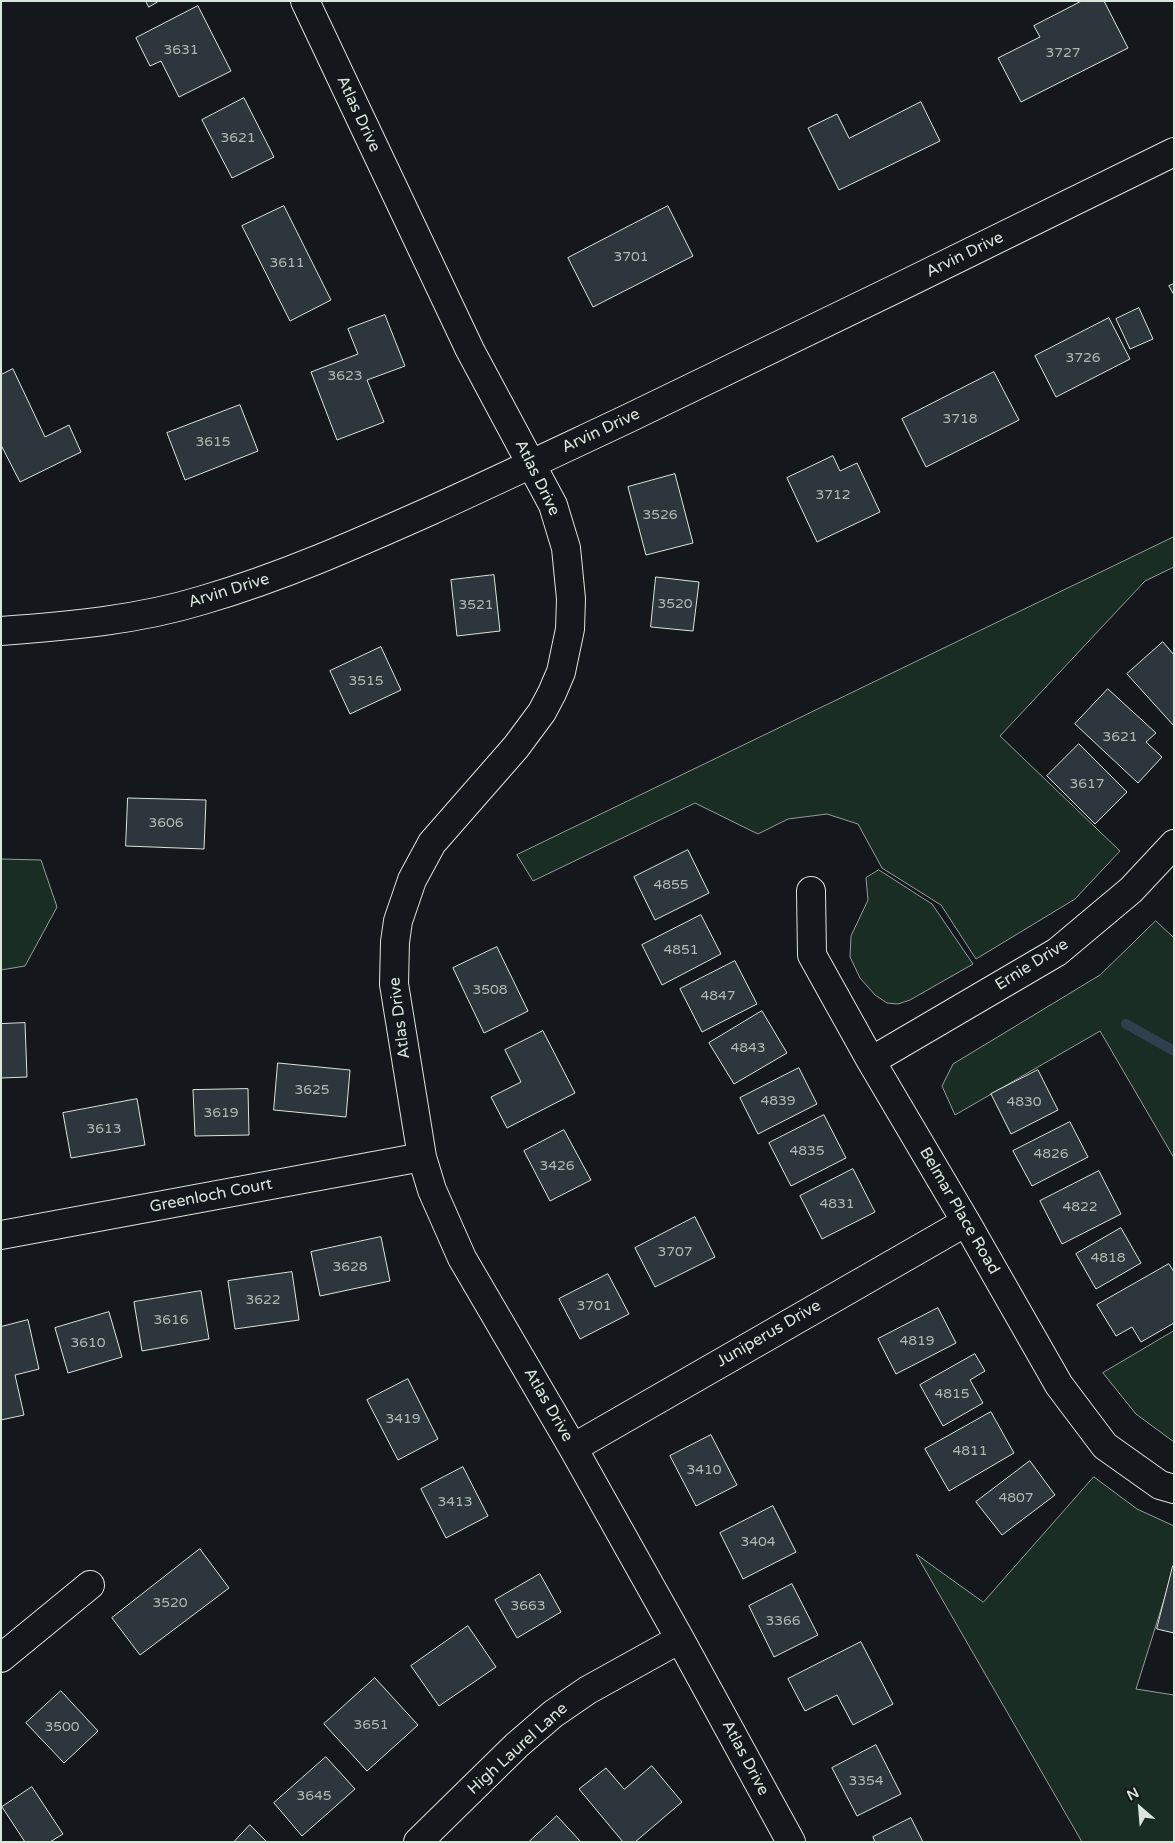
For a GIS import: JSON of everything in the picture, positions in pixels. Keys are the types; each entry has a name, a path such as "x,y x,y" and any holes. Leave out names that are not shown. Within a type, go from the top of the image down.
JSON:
{"street":[{"name":"Atlas Drive","path":"305,1 470,350 553,506 566,548 571,599 570,629 561,672 542,712 516,748 432,843 412,880 398,921 395,942 394,984 413,1112 422,1157 432,1190 462,1258 573,1448 680,1639 790,1842"},
{"name":"Arvin Drive","path":"1,631 72,626 116,620 202,601 283,574 339,552 532,464 790,341 1174,152"},
{"name":"Ernie Drive","path":"871,1061 1057,952 1131,890 1174,844"},
{"name":"Belmar Place Road","path":"810,891 812,955 871,1061 1059,1385 1105,1446 1160,1485 1174,1489"},
{"name":"Greenloch Court","path":"1,1235 422,1157"},
{"name":"Juniperus Drive","path":"573,1448 966,1222"},
{"path":"1,1658 90,1585"},
{"name":"High Laurel Lane","path":"418,1842 517,1745 553,1714 588,1690 680,1639"}],"green space":[{"path":"1174,537 1174,567 1145,581 1000,736 1120,851 1075,899 976,959 941,905 882,868 858,824 827,814 788,819 758,834 695,803 533,881 517,855"},
{"path":"1,859 41,860 57,907 25,966 1,970"},
{"path":"879,870 932,904 973,964 910,1000 898,1004 887,1003 875,995 860,978 850,957 851,936 868,900 866,878"},
{"path":"1156,921 1174,938 1174,1158 1100,1031 955,1115 942,1086 953,1064 1100,975"},
{"path":"1174,1331 1174,1442 1136,1414 1103,1373"},
{"path":"1094,1477 1137,1509 1174,1526 1174,1568 1136,1689 1174,1695 1174,1842 1082,1842 916,1554 983,1602"}],"building":[{"path":"146,1 159,1 149,7"},
{"path":"1082,1 1104,1 1128,48 1021,102 998,58 1040,37 1034,26"},
{"path":"198,6 231,71 179,97 161,61 150,66 136,38"},
{"path":"244,98 274,157 232,178 202,120"},
{"path":"921,102 940,141 839,190 808,128 837,114 849,138"},
{"path":"284,206 331,300 290,321 242,226"},
{"path":"668,206 693,256 593,307 568,258"},
{"path":"1174,284 1174,295 1169,286"},
{"path":"1139,308 1153,339 1130,349 1116,319"},
{"path":"385,315 405,366 367,380 384,422 337,440 311,372 358,354 348,329"},
{"path":"1109,318 1130,359 1056,397 1035,356"},
{"path":"13,369 45,437 69,425 81,452 20,482 1,445 1,375"},
{"path":"994,372 1019,420 926,467 902,419"},
{"path":"240,405 258,451 185,480 167,433"},
{"path":"833,456 840,471 857,463 880,512 817,542 787,478"},
{"path":"675,474 693,543 646,555 628,487"},
{"path":"494,575 500,631 457,636 451,580"},
{"path":"656,577 699,582 693,631 651,627"},
{"path":"1163,642 1174,655 1174,726 1127,674"},
{"path":"381,647 401,690 350,714 330,671"},
{"path":"1108,689 1156,733 1146,742 1162,757 1138,783 1075,724"},
{"path":"1079,744 1127,792 1095,824 1047,776"},
{"path":"128,798 206,800 204,849 126,846"},
{"path":"688,850 709,893 655,920 634,877"},
{"path":"701,915 721,954 662,985 642,945"},
{"path":"497,947 528,1011 484,1033 453,968"},
{"path":"735,961 757,1004 702,1032 680,989"},
{"path":"762,1011 787,1053 734,1084 709,1043"},
{"path":"25,1023 27,1077 1,1078 1,1024"},
{"path":"543,1031 575,1093 507,1128 491,1097 521,1082 505,1050"},
{"path":"278,1063 350,1070 346,1117 274,1110"},
{"path":"799,1068 817,1104 758,1134 740,1098"},
{"path":"1038,1070 1058,1110 1011,1134 991,1094"},
{"path":"248,1089 249,1135 195,1136 193,1090"},
{"path":"137,1099 145,1145 71,1158 63,1113"},
{"path":"824,1115 846,1158 791,1186 769,1143"},
{"path":"1070,1122 1088,1157 1032,1186 1013,1151"},
{"path":"564,1130 591,1180 550,1201 524,1151"},
{"path":"853,1169 875,1212 822,1239 800,1196"},
{"path":"1099,1171 1121,1214 1062,1244 1040,1201"},
{"path":"695,1217 715,1257 655,1287 635,1248"},
{"path":"1121,1228 1141,1263 1096,1289 1076,1254"},
{"path":"381,1237 390,1281 320,1296 311,1252"},
{"path":"1169,1264 1174,1272 1174,1323 1141,1342 1132,1327 1116,1336 1097,1305"},
{"path":"292,1272 299,1320 235,1329 228,1281"},
{"path":"608,1274 629,1314 580,1339 559,1299"},
{"path":"201,1291 209,1339 142,1351 134,1302"},
{"path":"938,1308 956,1343 896,1374 878,1339"},
{"path":"109,1312 122,1357 68,1373 55,1328"},
{"path":"28,1320 39,1369 15,1375 24,1415 1,1420 1,1327"},
{"path":"975,1354 985,1371 970,1380 983,1403 943,1426 920,1385"},
{"path":"408,1379 438,1439 398,1460 367,1400"},
{"path":"991,1412 1014,1453 949,1491 925,1449"},
{"path":"711,1435 737,1485 696,1506 670,1456"},
{"path":"1030,1461 1055,1495 1002,1535 976,1502"},
{"path":"463,1467 488,1516 446,1538 421,1489"},
{"path":"773,1506 796,1552 743,1579 720,1533"},
{"path":"200,1549 229,1588 140,1655 112,1618"},
{"path":"1174,1567 1174,1633 1157,1629"},
{"path":"540,1574 561,1612 517,1638 495,1600"},
{"path":"792,1584 818,1635 774,1657 749,1606"},
{"path":"468,1626 496,1667 439,1706 411,1666"},
{"path":"861,1642 893,1704 853,1725 837,1695 805,1711 788,1679"},
{"path":"375,1678 418,1725 367,1771 324,1724"},
{"path":"61,1691 98,1731 64,1763 26,1723"},
{"path":"876,1745 901,1794 857,1816 832,1768"},
{"path":"326,1757 355,1789 302,1836 274,1803"},
{"path":"652,1766 682,1802 635,1842 623,1842 579,1789 606,1768 624,1789"},
{"path":"32,1787 63,1834 50,1842 25,1842 2,1807"},
{"path":"557,1816 581,1842 529,1842"},
{"path":"911,1818 923,1842 875,1842 873,1837"},
{"path":"250,1825 267,1842 234,1842"}],"waterway":[{"path":"1126,1024 1174,1051"}]}
